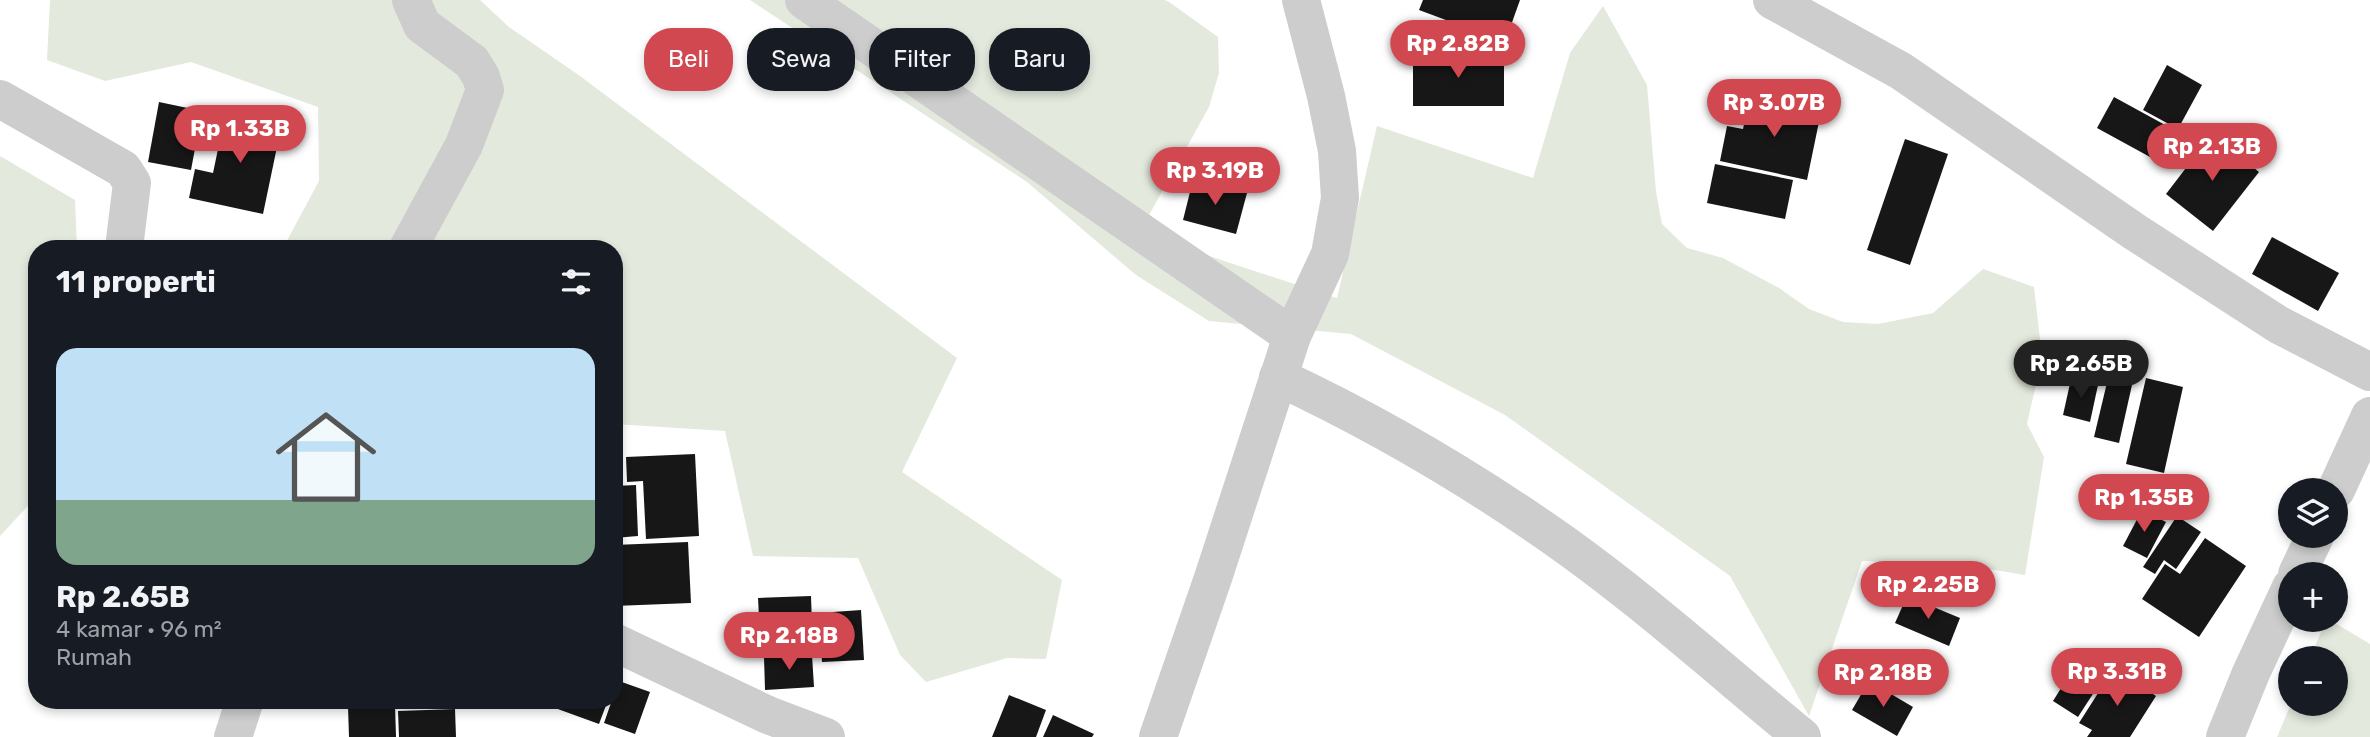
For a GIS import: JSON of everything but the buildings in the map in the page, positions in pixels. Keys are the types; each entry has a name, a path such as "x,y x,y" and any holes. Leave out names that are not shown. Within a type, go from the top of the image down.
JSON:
{"street":[{"path":"411,0 422,25 472,62 485,90 464,145 412,240"},
{"path":"804,0 1292,336"},
{"path":"1158,737 1292,336 1330,254 1340,198 1337,151 1301,0"},
{"path":"1772,0 1901,71 2135,232 2279,325 2370,372"},
{"path":"0,99 123,169 132,183 125,240"},
{"path":"1278,377 1353,414 1471,482 1542,529 1598,570 1802,737"},
{"path":"2342,478 2370,416"},
{"path":"2225,737 2278,615"},
{"path":"623,646 768,715 826,737"},
{"path":"233,737 242,709"}],"shaded area":[{"path":"50,0 480,0 509,27 580,76 957,358 902,472 1062,580 1046,659 1007,658 926,682 900,655 858,558 753,556 725,431 623,425 623,240 287,240 319,181 318,107 191,62 105,81 47,60"},
{"path":"750,0 1165,0 1218,37 1219,73 1209,107 1149,215 1197,252 1337,298 1377,126 1533,178 1570,53 1603,6 1647,85 1656,192 1662,224 1687,248 1723,258 1779,288 1809,309 1843,322 1878,324 1933,313 1983,269 2034,287 2042,357 2027,424 2044,457 2025,575 1965,565 1862,561 1809,716 1730,576 1505,415 1351,334 1209,321 1136,275 1027,182 888,91 975,91 975,28 869,28 869,78 855,69 855,28 793,28"},
{"path":"0,156 75,200 77,240 28,240 28,506 0,536"},
{"path":"2348,631 2370,644 2370,737 2277,737 2286,716 2348,716 2348,646 2315,646 2321,632"}]}
